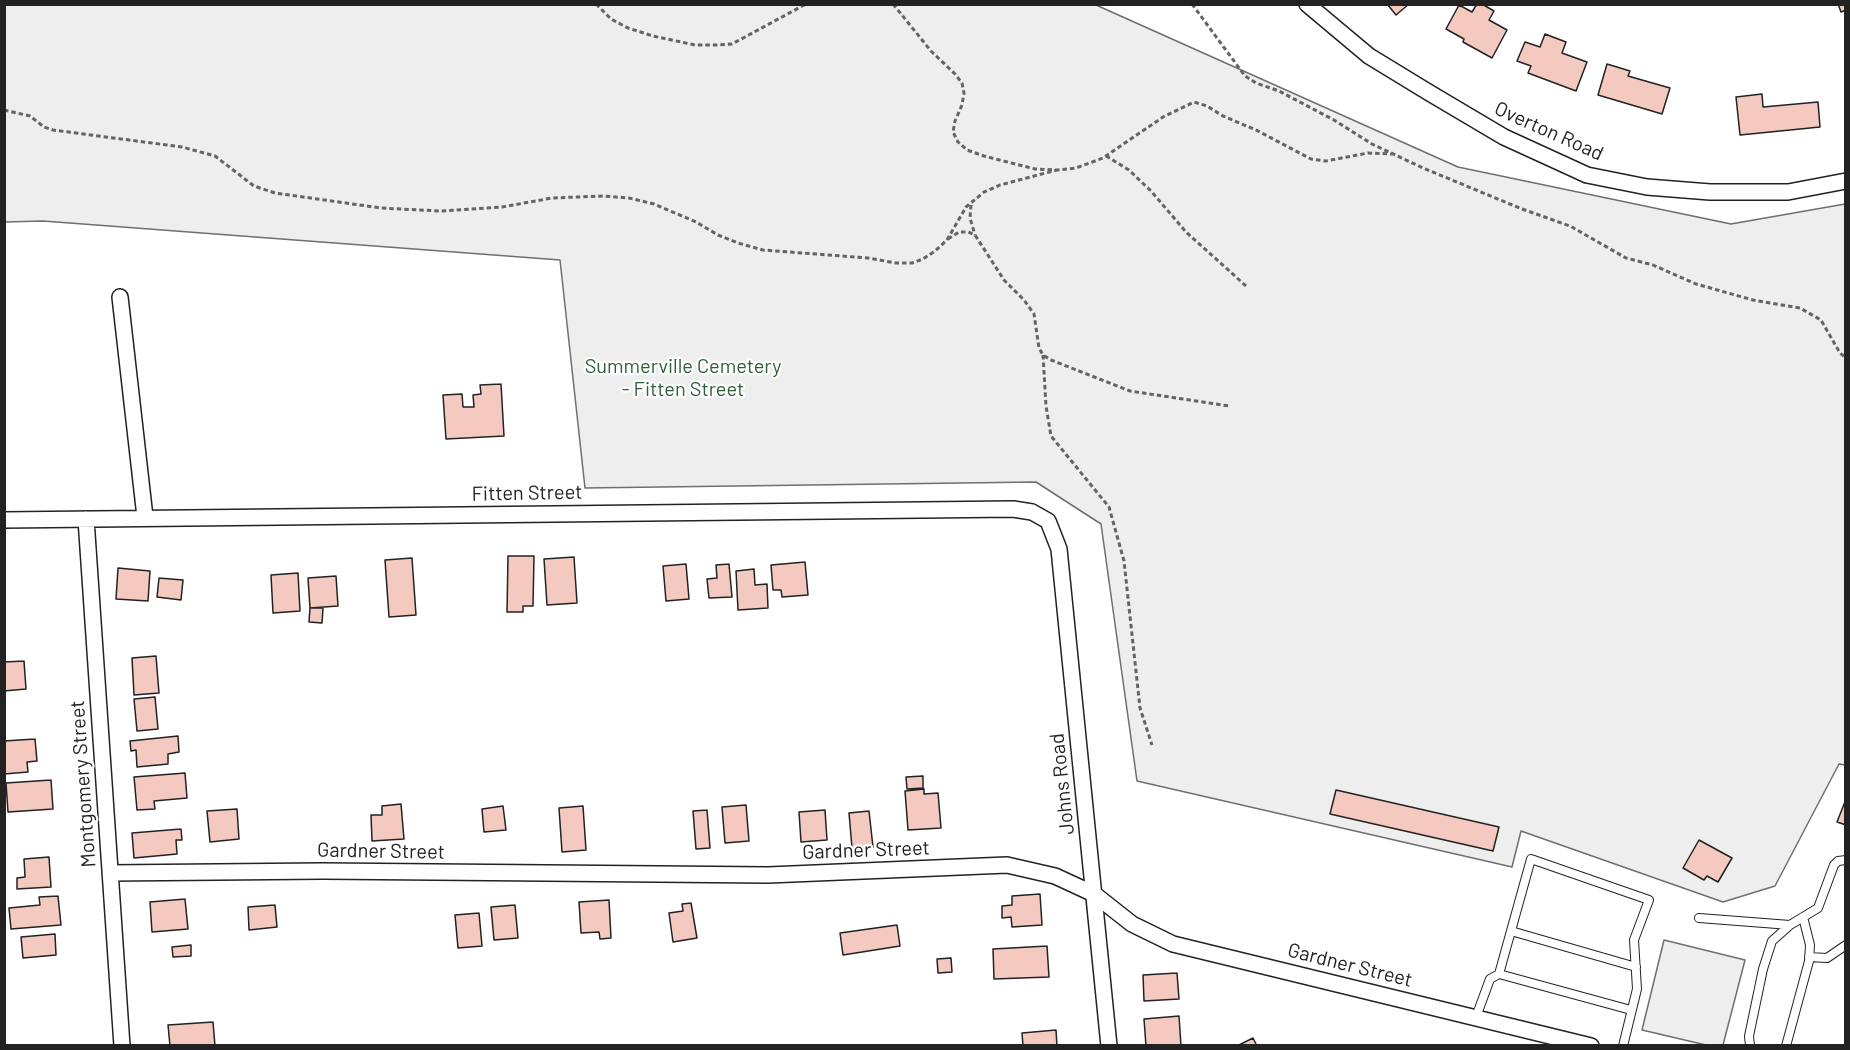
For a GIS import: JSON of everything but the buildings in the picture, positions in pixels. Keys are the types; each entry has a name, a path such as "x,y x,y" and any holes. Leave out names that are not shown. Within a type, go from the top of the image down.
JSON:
{"street":[{"name":"Overton Road","path":"1307,4 1369,56 1428,93 1504,137 1587,175 1647,187 1710,192 1788,192 1845,181"},
{"path":"120,297 145,517"},
{"name":"Fitten Street","path":"4,520 1013,509 1032,512 1048,521"},
{"name":"Montgomery Street","path":"86,519 122,1046"},
{"name":"Johns Road","path":"1048,521 1059,549 1109,1046"},
{"name":"Gardner Street","path":"110,873 323,871 768,875 1007,865 1055,876 1094,894 1132,924 1173,944 1590,1046"}],"lane":[{"path":"1476,1017 1490,980 1499,974 1531,859 1649,900 1635,940 1637,989 1623,1046"},
{"path":"1750,1046 1749,1036 1758,992 1772,941 1790,925 1818,908 1834,866 1838,861 1845,860"},
{"path":"1786,1046 1809,957 1803,917"},
{"path":"1700,918 1790,925"},
{"path":"1511,931 1636,967"},
{"path":"1809,957 1827,958 1845,945"},
{"path":"1499,974 1631,1010"}],"path":[{"path":"596,4 611,19 628,28 695,45 718,45 732,44 806,4"},
{"path":"893,4 931,51 962,83 964,93 962,105 953,132 958,142 967,150 1001,161 1035,169 1076,168 1106,156 1163,117 1194,102 1207,106 1311,159 1326,161 1368,153 1394,154"},
{"path":"1192,4 1245,76 1256,83 1279,91 1334,120 1372,144 1522,209 1569,225 1626,258 1653,265 1696,285 1753,300 1800,308 1821,320 1845,358"},
{"path":"4,110 30,116 44,127 53,130 182,147 215,156 254,186 275,193 381,208 441,211 502,207 552,198 603,196 629,198 654,204 696,222 718,235 763,250 868,258 896,263 912,263 923,259 959,232 968,232 975,236"},
{"path":"1106,156 1129,170 1151,191 1186,232 1246,286"},
{"path":"946,240 966,207 984,192 1000,185 1057,170"},
{"path":"971,203 970,219 975,236 1004,280 1034,314 1039,348 1043,355 1046,406 1051,436 1109,507 1124,561 1140,708 1152,745"},
{"path":"1043,355 1091,377 1130,391 1229,406"}],"green space":[{"name":"Summerville Cemetery - Fitten Street","path":"4,5 1096,5 1458,167 1731,224 1845,204 1845,765 1839,764 1775,886 1723,902 1521,831 1512,867 1137,781 1101,524 1036,482 585,488 560,260 43,221 5,222"},
{"path":"1664,940 1745,960 1723,1045 1706,1045 1642,1030"}]}
